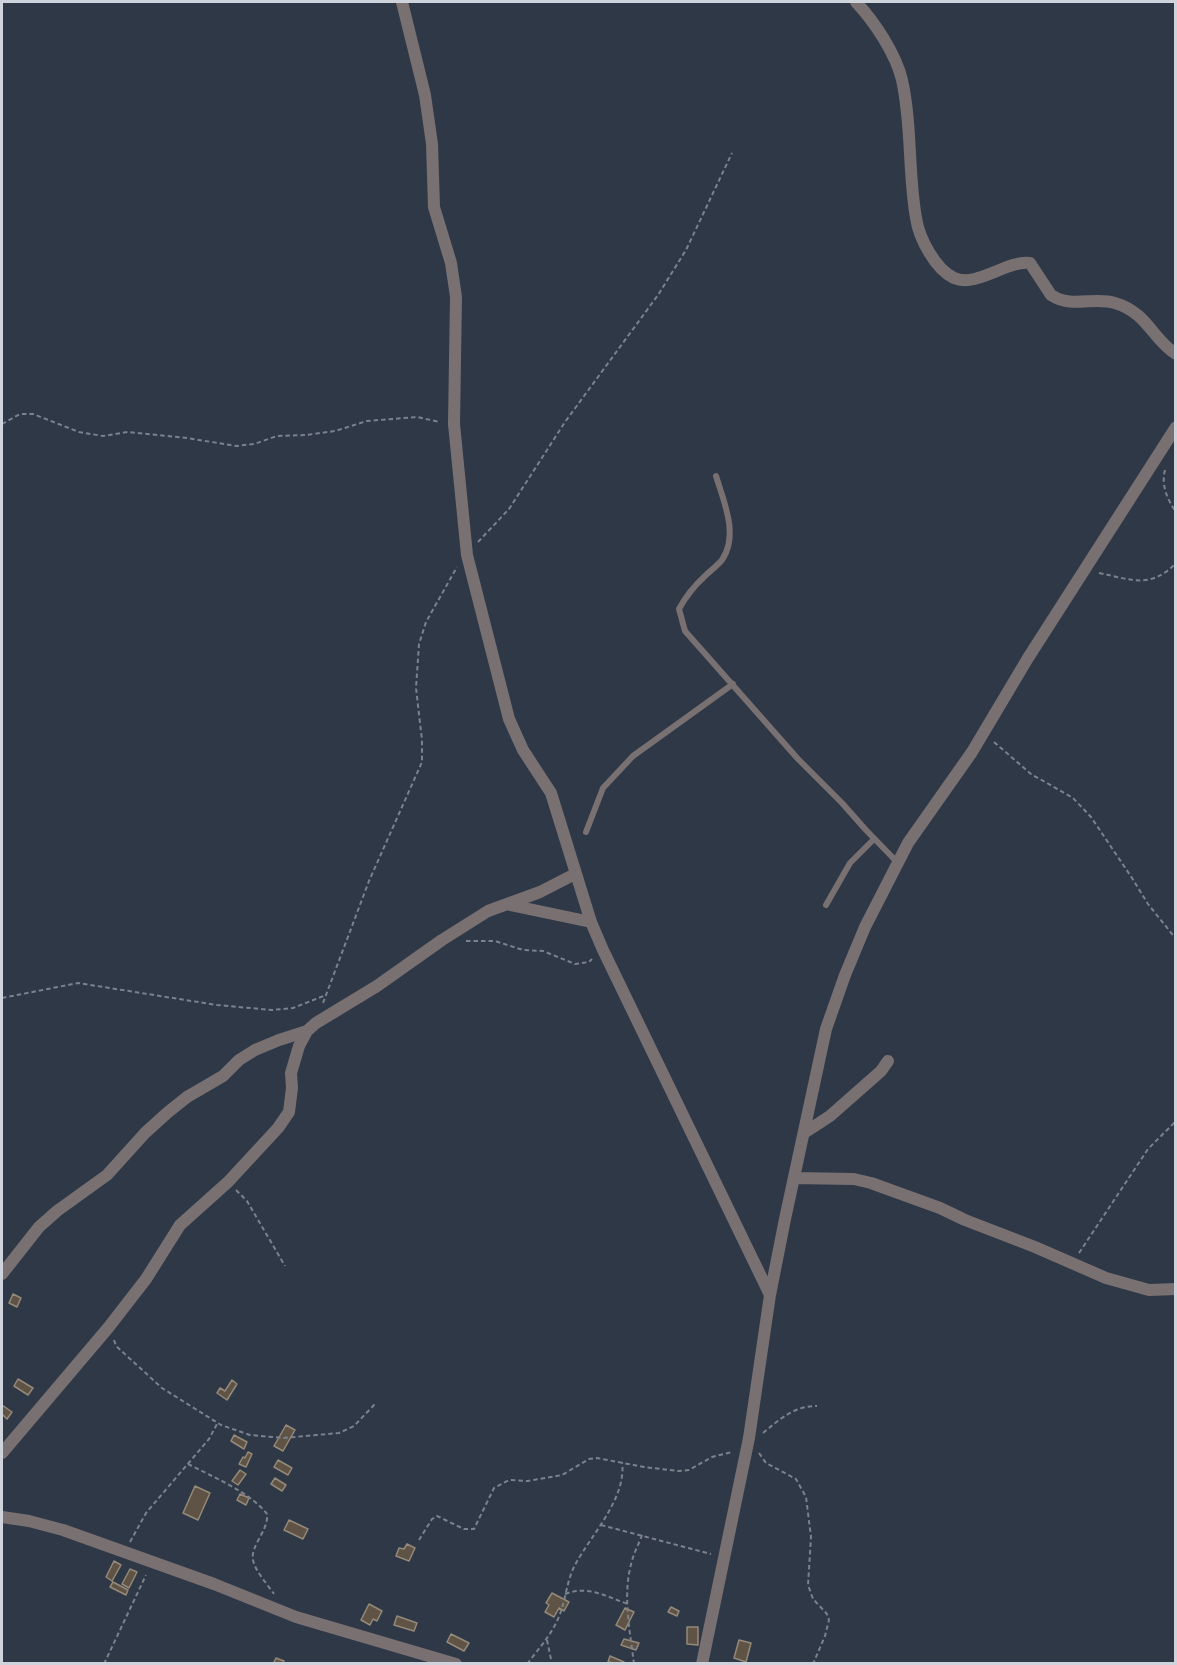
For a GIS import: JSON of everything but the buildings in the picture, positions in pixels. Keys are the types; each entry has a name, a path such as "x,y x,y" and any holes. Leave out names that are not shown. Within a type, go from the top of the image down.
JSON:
{"street":[{"path":"402,2 426,95 432,144 434,207 451,263 456,297 454,424 466,555 509,719 523,750 551,793 575,874 603,950 770,1295"},
{"path":"856,2 892,54 902,78 908,117 916,219 925,244 941,268 956,279 969,279 1030,263 1051,295 1084,303 1107,301 1123,306 1144,319 1164,344 1176,354"},
{"path":"702,1664 752,1440 770,1295 794,1178 826,1029 845,975 865,927 897,862 984,732 1176,427"},
{"path":"2,1274 39,1227 107,1175 144,1133 167,1113 187,1097 223,1076 239,1060 255,1050 312,1027 488,911 540,892 575,874"},
{"path":"506,905 591,922"},
{"path":"2,1453 115,1320 146,1279 180,1225 228,1182 278,1128 288,1112 292,1095 291,1072 299,1046 312,1027"},
{"path":"804,1133 830,1116 881,1071 888,1061"},
{"path":"794,1178 854,1179 940,1208 1106,1278 1149,1290 1176,1289"},
{"path":"2,1517 63,1530 318,1624 456,1664"}],"lane":[{"path":"716,476 728,513 729,545 721,561 687,594 679,609 685,631 798,759 842,802 897,862"},
{"path":"586,832 603,788 633,756 733,684"},
{"path":"826,905 850,863 874,839"}],"path":[{"path":"312,1027 369,881 422,762 417,687 419,644 426,622 458,565 508,509 566,422 658,295 686,250 732,153"},
{"path":"2,424 20,414 33,414 79,432 103,436 128,432 236,446 254,444 277,436 335,431 366,421 389,418 417,417 454,424"},
{"path":"1168,466 1164,471 1164,486 1176,512"},
{"path":"1084,570 1126,580 1148,580 1166,572 1176,563"},
{"path":"984,732 1031,774 1073,798 1115,851 1148,904 1176,939"},
{"path":"442,940 495,941 523,950 543,951 575,964 589,962 603,950"},
{"path":"2,998 78,984 217,1005 272,1010 293,1008 326,995"},
{"path":"1072,1263 1148,1149 1176,1121"},
{"path":"228,1182 247,1201 285,1266"},
{"path":"115,1320 112,1334 116,1346 162,1388 218,1423 250,1435 283,1438 339,1433 354,1426 375,1404"},
{"path":"419,1540 432,1519 437,1516 464,1529 474,1528 494,1488 508,1480 539,1480 562,1475 589,1459 608,1459 644,1467 678,1471 688,1470 752,1440 778,1419 800,1407 817,1407"},
{"path":"124,1552 146,1513 209,1439 218,1423"},
{"path":"752,1440 762,1458 773,1467 796,1479 806,1497 811,1537 808,1585 813,1599 827,1614 829,1620 813,1664"},
{"path":"527,1664 547,1640 560,1614 576,1565 601,1525 620,1486 623,1478 622,1462"},
{"path":"188,1464 228,1484 262,1507 267,1514 266,1526 254,1552 253,1560 277,1598"},
{"path":"601,1525 726,1557"},
{"path":"634,1664 628,1585 632,1561 642,1535"},
{"path":"104,1664 152,1562"},
{"path":"565,1594 576,1591 594,1591 628,1604"},
{"path":"547,1640 552,1664"}]}
